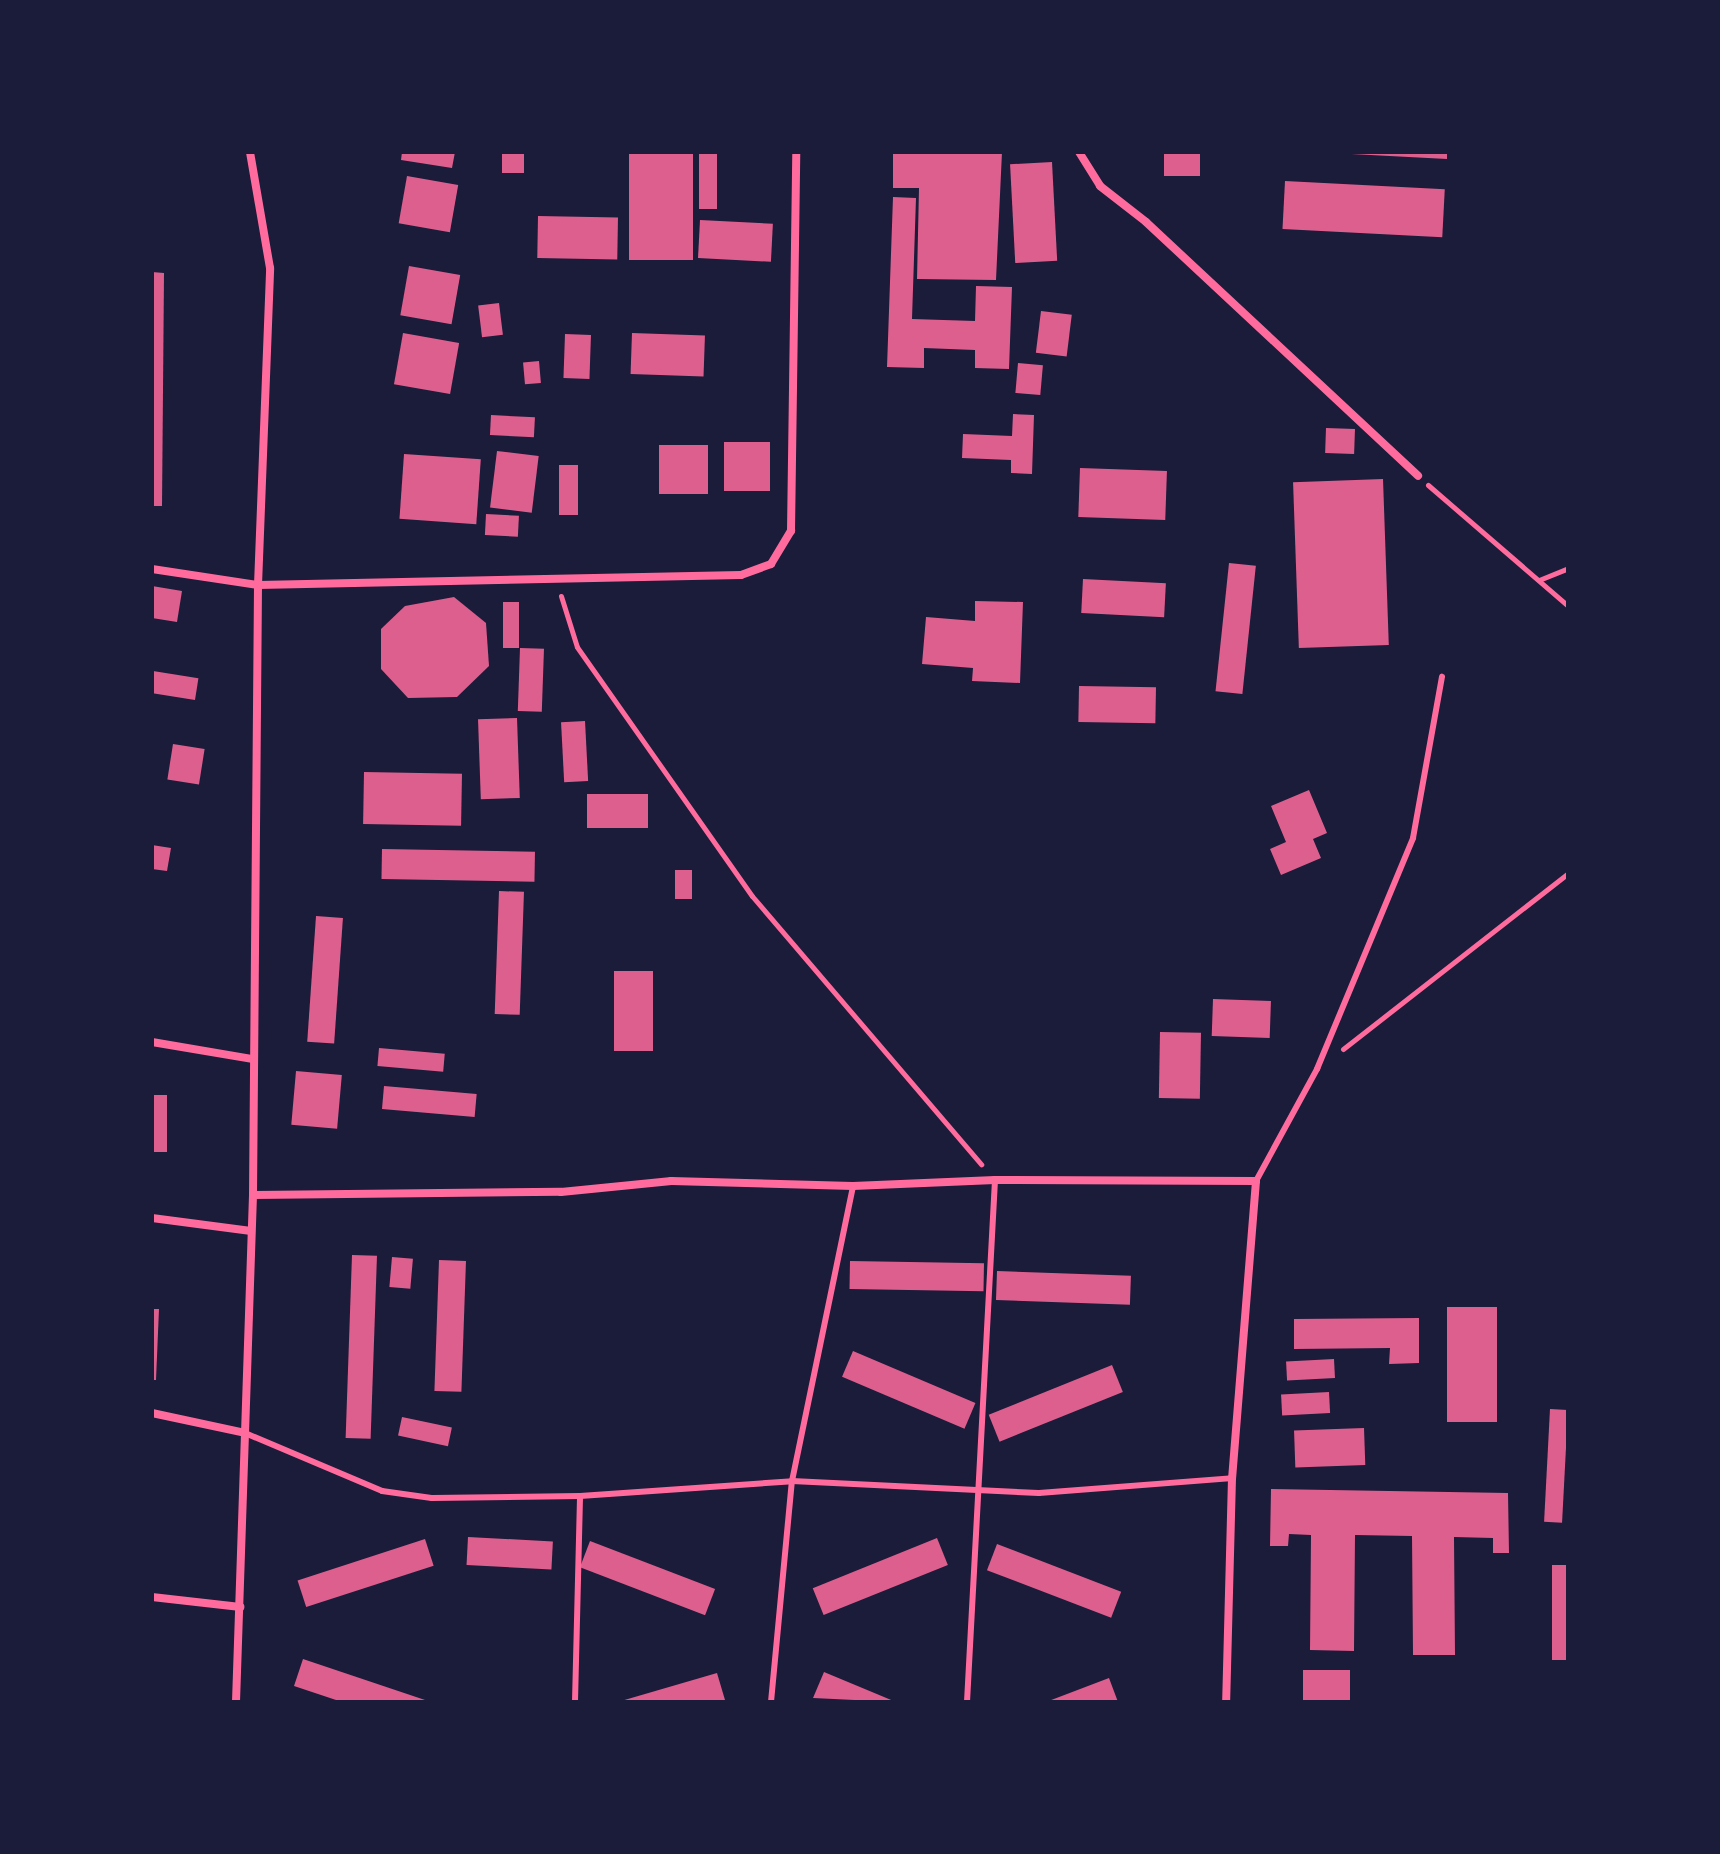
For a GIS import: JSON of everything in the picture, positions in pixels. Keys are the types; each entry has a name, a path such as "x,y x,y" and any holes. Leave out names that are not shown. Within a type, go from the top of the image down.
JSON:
{"street":[{"path":"236,1702 253,1195 258,585 270,268 250,152"},
{"path":"152,569 258,585 741,575 771,564 791,531 796,152"},
{"path":"1079,152 1100,186 1146,222 1418,476"},
{"path":"152,1042 252,1059"},
{"path":"253,1195 561,1192 671,1181 853,1186 995,1180 1256,1181 1232,1478 1226,1702"},
{"path":"152,1218 251,1231"},
{"path":"152,1413 245,1433"},
{"path":"152,1597 240,1607"}],"lane":[{"path":"1256,1181 1317,1069 1413,838 1442,677"},
{"path":"967,1702 995,1180"},
{"path":"771,1702 792,1481 853,1186"},
{"path":"245,1433 382,1491 432,1498 580,1496 792,1481 1078,1492 1232,1478"},
{"path":"575,1702 580,1496"}],"path":[{"path":"1418,476 1568,606"},
{"path":"1539,580 1568,568"},
{"path":"556,578 577,647 752,896 995,1180"},
{"path":"1317,1069 1568,873"}],"building":[{"path":"402,152 455,152 452,168 401,160"},
{"path":"502,152 524,152 524,173 502,173"},
{"path":"629,152 693,152 693,260 629,260"},
{"path":"699,152 717,152 717,209 699,209"},
{"path":"893,152 1002,152 996,280 917,279 919,188 893,188"},
{"path":"1164,152 1200,152 1200,176 1164,176"},
{"path":"1313,152 1447,152 1447,159"},
{"path":"1052,162 1057,261 1015,263 1010,164"},
{"path":"407,176 458,185 450,232 399,223"},
{"path":"1285,181 1445,189 1442,237 1282,229"},
{"path":"893,197 916,198 912,319 975,321 976,286 1012,287 1009,369 975,368 975,350 924,348 924,368 887,367"},
{"path":"538,216 618,217 617,259 537,258"},
{"path":"700,220 773,224 771,262 698,258"},
{"path":"409,266 460,275 452,324 400,315"},
{"path":"152,272 164,273 162,506 152,506"},
{"path":"499,303 503,335 482,337 478,306"},
{"path":"1041,311 1072,315 1067,356 1036,353"},
{"path":"403,333 459,343 450,394 394,384"},
{"path":"632,333 705,336 704,377 631,374"},
{"path":"565,334 591,335 589,379 563,378"},
{"path":"539,361 541,383 525,384 523,362"},
{"path":"1018,363 1043,365 1040,395 1015,393"},
{"path":"1013,414 1034,415 1032,474 1011,473 1011,460 962,458 963,434 1012,436"},
{"path":"491,415 535,417 534,437 490,435"},
{"path":"1326,428 1355,429 1354,454 1325,453"},
{"path":"724,442 770,442 770,491 724,491"},
{"path":"659,445 708,445 708,494 659,494"},
{"path":"497,451 539,456 532,513 490,508"},
{"path":"404,454 481,459 476,524 399,519"},
{"path":"559,465 578,465 578,515 559,515"},
{"path":"1080,468 1167,471 1165,520 1078,517"},
{"path":"1383,479 1389,645 1299,648 1293,482"},
{"path":"486,514 519,516 518,537 485,535"},
{"path":"1229,563 1256,566 1242,694 1216,691"},
{"path":"1083,579 1166,583 1164,617 1081,613"},
{"path":"152,586 182,591 177,622 152,618"},
{"path":"454,597 486,623 489,666 457,697 408,698 381,669 381,629 405,606"},
{"path":"975,601 1023,602 1020,683 972,681 973,668 922,664 926,617 975,621"},
{"path":"503,602 519,602 519,648 503,648"},
{"path":"520,648 544,649 542,712 518,711"},
{"path":"153,671 198,678 195,700 152,693"},
{"path":"1079,686 1156,687 1155,723 1078,722"},
{"path":"517,718 520,798 481,799 478,719"},
{"path":"585,721 588,781 564,782 561,722"},
{"path":"173,744 205,749 199,785 167,780"},
{"path":"364,772 462,774 461,826 363,824"},
{"path":"1309,790 1327,833 1313,839 1321,858 1281,875 1270,849 1286,842 1271,806"},
{"path":"587,794 648,794 648,828 587,828"},
{"path":"152,845 171,848 167,871 152,869"},
{"path":"382,849 535,852 534,882 381,879"},
{"path":"675,870 692,870 692,899 675,899"},
{"path":"499,891 524,892 520,1015 495,1014"},
{"path":"316,916 343,918 334,1044 307,1042"},
{"path":"614,971 653,971 653,1051 614,1051"},
{"path":"1213,999 1271,1001 1270,1038 1212,1036"},
{"path":"1160,1032 1201,1033 1200,1099 1159,1098"},
{"path":"379,1048 445,1054 443,1072 377,1066"},
{"path":"296,1071 342,1075 337,1129 291,1125"},
{"path":"384,1086 477,1094 475,1117 382,1109"},
{"path":"152,1095 167,1095 167,1152 152,1152"},
{"path":"352,1255 377,1256 371,1439 346,1438"},
{"path":"392,1257 413,1259 410,1289 389,1287"},
{"path":"439,1260 466,1261 461,1392 434,1391"},
{"path":"850,1261 984,1263 983,1291 850,1289"},
{"path":"997,1271 1131,1276 1130,1305 996,1300"},
{"path":"1447,1307 1497,1307 1497,1422 1447,1422"},
{"path":"152,1309 159,1309 156,1380 152,1380"},
{"path":"1419,1318 1419,1363 1389,1364 1390,1348 1294,1349 1294,1319"},
{"path":"853,1351 975,1403 964,1429 842,1377"},
{"path":"1334,1359 1335,1378 1287,1380 1286,1362"},
{"path":"1112,1365 1123,1392 1000,1442 989,1415"},
{"path":"1329,1392 1330,1413 1282,1415 1281,1395"},
{"path":"1550,1409 1568,1410 1562,1523 1544,1522"},
{"path":"402,1417 452,1428 448,1446 398,1436"},
{"path":"1364,1428 1365,1465 1295,1467 1294,1430"},
{"path":"1271,1489 1508,1493 1509,1553 1493,1553 1493,1538 1454,1537 1455,1655 1413,1655 1412,1536 1355,1535 1354,1651 1310,1650 1311,1535 1289,1534 1288,1546 1270,1546"},
{"path":"468,1537 553,1541 551,1569 467,1565"},
{"path":"937,1538 948,1565 824,1615 813,1588"},
{"path":"425,1539 434,1566 306,1607 298,1580"},
{"path":"590,1541 715,1589 705,1615 580,1567"},
{"path":"997,1544 1121,1592 1111,1618 987,1570"},
{"path":"1552,1565 1568,1565 1568,1660 1552,1660"},
{"path":"303,1659 428,1702 342,1702 294,1686"},
{"path":"1303,1670 1350,1670 1350,1702 1303,1702"},
{"path":"824,1672 896,1702 813,1698"},
{"path":"717,1673 725,1700 621,1702 621,1701"},
{"path":"1109,1678 1118,1702 1046,1702"}]}
